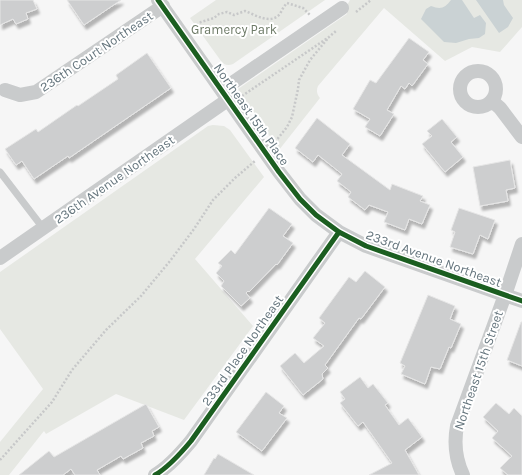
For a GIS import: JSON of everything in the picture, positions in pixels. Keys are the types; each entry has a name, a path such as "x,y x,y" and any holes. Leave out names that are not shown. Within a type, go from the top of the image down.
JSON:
{"street":[{"name":"Northeast 15th Place","path":"161,3 279,172 300,199 316,215 339,232"},
{"name":"236th Court Northeast","path":"6,90 20,95 36,92 161,3"},
{"name":"236th Avenue Northeast","path":"0,258 342,8"},
{"path":"492,101 500,108 522,137"},
{"name":"233rd Avenue Northeast","path":"339,232 366,246 522,302"},
{"name":"233rd Place Northeast","path":"160,474 192,441 339,232"},
{"name":"Northeast 15th Street","path":"463,475 460,469 455,436 457,426 522,244"}],"lane":[{"path":"0,172 43,228"}],"path":[{"path":"182,34 201,22 227,12 234,15 245,11 266,20 273,18 279,14 287,3 303,8 309,14 316,26"},
{"path":"0,460 52,402 72,370 106,330 141,296 170,261 213,200 280,137 292,117 299,80 310,60 329,37"}],"green space":[{"name":"Gramercy Park","path":"216,0 325,0 233,64 228,65 221,61 190,18"},
{"path":"350,0 522,0 522,27 500,52 472,47 445,61 384,8 318,86 317,92 320,98 279,150 238,89 347,14 346,7"},
{"path":"208,126 224,126 230,130 264,177 195,259 253,326 184,420 116,394 46,434 44,431 9,475 0,475 0,442 43,389 0,329 0,272"}],"shaded area":[{"path":"451,0 462,0 474,18 480,15 486,23 485,34 479,38 456,43 444,42 421,19 426,9 431,6 442,8"},
{"path":"476,0 503,0 504,5 513,18 508,27 499,33"}],"building":[{"path":"0,0 33,0 37,9 26,13 28,19 16,24 13,19 0,25"},
{"path":"67,0 121,0 84,25"},
{"path":"409,38 429,52 423,60 428,64 412,86 409,83 405,89 401,86 387,110 394,114 380,136 365,127 370,119 353,109 370,80 376,83"},
{"path":"147,53 171,88 69,158 68,156 34,179 22,161 16,165 5,149 36,129 38,132 118,79 116,75"},
{"path":"317,118 350,144 342,155 390,190 392,184 423,196 420,201 430,205 422,224 409,219 405,230 384,222 388,212 369,205 365,210 348,197 351,192 337,181 342,174 318,155 313,162 295,148"},
{"path":"442,119 457,137 451,142 463,157 445,172 422,144 432,136 427,131"},
{"path":"510,160 515,188 506,190 508,201 480,206 473,167"},
{"path":"269,208 292,224 283,236 293,243 277,265 276,264 249,292 248,291 246,293 250,298 241,306 221,286 224,281 216,273 222,266 218,263 231,250 235,254"},
{"path":"459,208 495,220 488,239 480,235 473,254 450,247 455,232 451,230"},
{"path":"365,271 385,287 361,319 359,318 325,365 328,368 322,374 323,379 303,395 280,366 295,353 304,363 324,346 313,338 325,323 319,318 349,277 356,282"},
{"path":"428,295 455,306 450,319 461,324 440,369 431,367 425,384 401,374 405,366 400,363"},
{"path":"522,322 522,366 507,360"},
{"path":"360,377 368,388 373,384 388,403 385,405 399,425 408,418 422,437 405,450 419,475 369,475 392,463 363,422 358,426 340,403 345,399 340,392"},
{"path":"266,392 284,406 279,413 287,418 262,451 236,432"},
{"path":"496,403 509,414 514,408 522,416 522,475 508,475 500,468 512,456 492,438 498,431 483,417"},
{"path":"146,404 159,427 152,431 154,436 141,443 143,448 123,459 121,456 97,470 100,475 75,475 71,469 63,475 19,475 49,451 54,457"},
{"path":"218,454 254,475 204,475"}],"cycle path":[{"path":"158,0 279,172 300,199 316,215 339,232 366,246 522,301"},
{"path":"155,475 170,464 191,441 339,232"}]}
